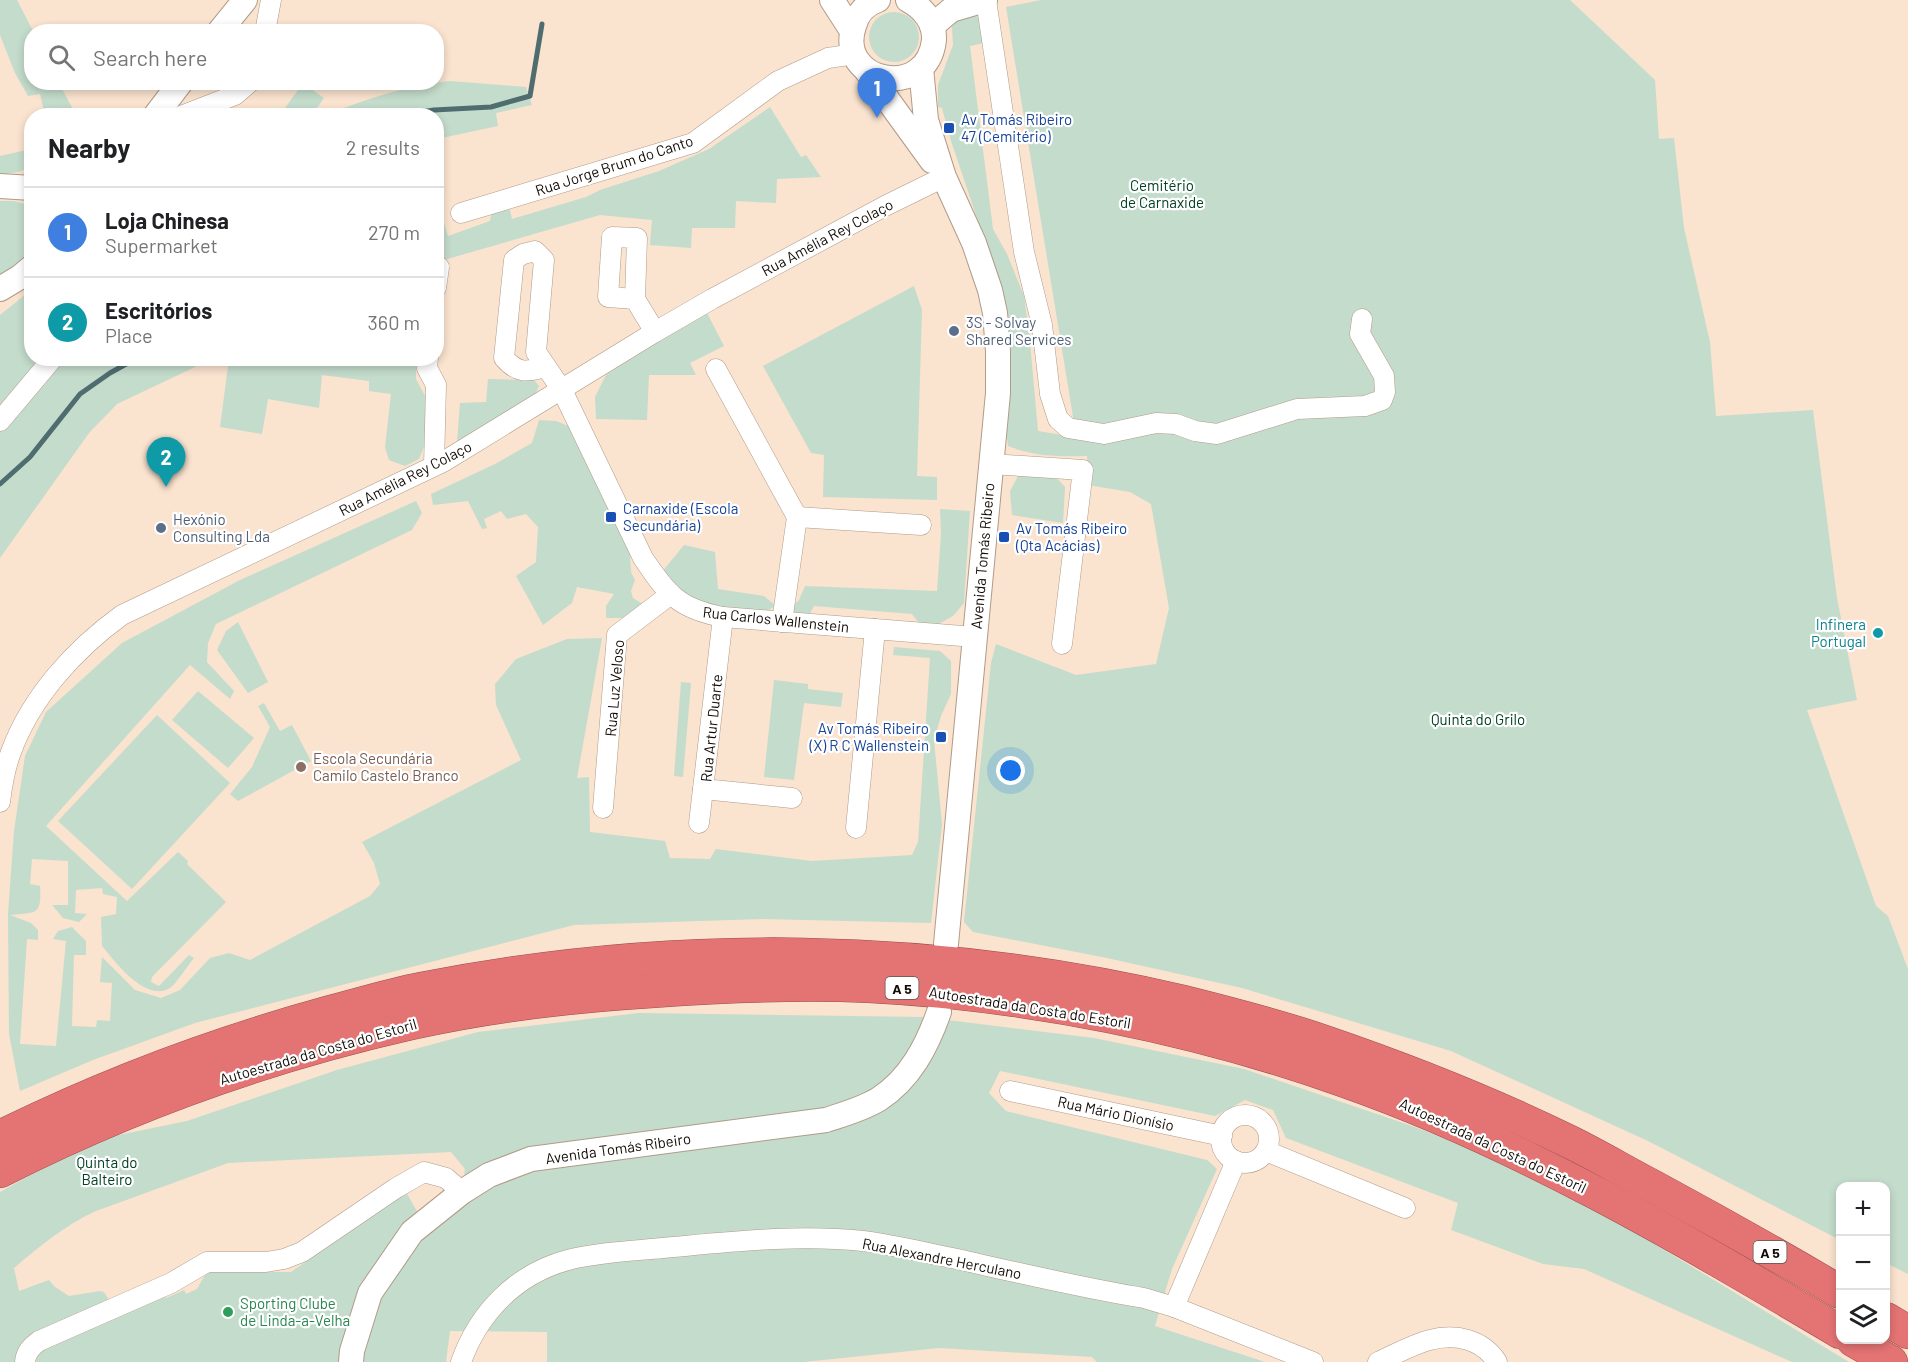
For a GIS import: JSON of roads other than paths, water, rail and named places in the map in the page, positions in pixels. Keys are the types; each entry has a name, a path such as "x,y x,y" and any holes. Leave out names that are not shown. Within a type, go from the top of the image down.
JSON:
{"highway":[{"name":"Autoestrada da Costa do Estoril","path":"0,1137 92,1094 158,1067 291,1023 417,990 536,970 671,958 798,954 923,960 1003,968 1082,980 1221,1011 1326,1042 1467,1096 1569,1142 1836,1290"},
{"name":"Autoestrada da Costa do Estoril","path":"0,1171 109,1119 152,1102 281,1059 415,1022 536,1001 696,988 823,985 931,991 1032,1004 1129,1021 1204,1038 1347,1081 1468,1130 1557,1172 1679,1237 1836,1330"},
{"path":"1890,1321 1908,1332"},
{"path":"1860,1344 1892,1362"}],"street":[{"path":"224,17 245,0"},
{"path":"266,24 271,0"},
{"name":"Avenida Tomás Ribeiro","path":"832,0 857,51 944,177"},
{"path":"878,0 863,9 856,19 857,51 876,76 887,79 899,79 911,75 921,68 933,48 932,26 926,14 918,5 908,0"},
{"path":"932,26 951,10 986,0 1024,252 1042,325 1050,394 1058,419 1068,428 1104,434 1155,423 1176,424 1195,431 1217,434 1297,409 1365,406 1382,400 1385,392 1384,376 1360,334 1362,319"},
{"name":"Rua Jorge Brum do Canto","path":"461,213 693,143 778,81 828,58 857,51"},
{"name":"Avenida Tomás Ribeiro","path":"921,68 926,120 944,177 974,243 990,290 995,313 998,351 998,393 946,944"},
{"path":"161,108 174,90"},
{"path":"202,108 235,95 241,90"},
{"name":"Rua Amélia Rey Colaço","path":"0,802 10,753 37,700 83,647 122,615 434,466 655,332 885,206 944,177"},
{"path":"535,251 544,260 536,352 545,367 528,372 513,368 504,358 514,260 523,254 535,251"},
{"path":"0,289 24,274"},
{"path":"634,299 655,332"},
{"path":"0,421 46,366"},
{"path":"427,366 436,386 434,466"},
{"name":"Rua Carlos Wallenstein","path":"545,367 562,390 642,558 657,580 686,607 723,617 975,638"},
{"path":"716,369 797,517 782,622"},
{"path":"991,464 1083,470 1062,644"},
{"path":"797,517 921,525"},
{"name":"Rua Luz Veloso","path":"603,808 617,635 671,594"},
{"name":"Rua Artur Duarte","path":"723,617 703,789 792,798"},
{"path":"856,828 875,629"},
{"path":"699,823 703,789"},
{"name":"Avenida Tomás Ribeiro","path":"351,1362 352,1351 370,1293 412,1232 462,1192 489,1175 531,1159 826,1120 854,1111 878,1099 901,1082 916,1062 930,1036 939,1012"},
{"name":"Rua Mário Dionísio","path":"1010,1091 1222,1136"},
{"path":"1240,1116 1254,1117 1265,1125 1268,1131 1266,1151 1249,1162 1236,1161 1227,1153 1222,1142 1224,1129 1233,1119 1240,1116"},
{"path":"1266,1151 1405,1208"},
{"path":"1174,1307 1236,1161"},
{"path":"25,1362 30,1347 39,1341 171,1283 207,1262 266,1262 302,1252 396,1188 424,1172 446,1178 462,1192"},
{"name":"Rua Alexandre Herculano","path":"461,1362 471,1338 488,1311 514,1287 555,1264 592,1255 756,1240 832,1239 885,1245 1144,1298 1174,1307 1313,1362"},
{"path":"1378,1362 1433,1338 1449,1336 1480,1344 1493,1354 1497,1362"}],"waterway":[{"path":"444,109 491,107 530,96 542,24"},
{"path":"0,484 30,457 80,394 123,366"}],"place":[{"name":"Loja Chinesa","path":"877,118"},
{"name":"Av Tomás Ribeiro 47 (Cemitério)","path":"949,128"},
{"name":"3S - Solvay Shared Services","path":"954,331"},
{"name":"Escritórios","path":"166,487"},
{"name":"Carnaxide (Escola Secundária)","path":"611,517"},
{"name":"Hexónio Consulting Lda","path":"161,528"},
{"name":"Av Tomás Ribeiro (Qta Acácias)","path":"1004,537"},
{"name":"Infinera Portugal","path":"1878,633"},
{"name":"Av Tomás Ribeiro (X) R C Wallenstein","path":"941,737"},
{"name":"Escola Secundária Camilo Castelo Branco","path":"301,767"},
{"name":"Sporting Clube de Linda-a-Velha","path":"228,1312"}],"park label":[{"name":"Cemitério de Carnaxide","path":"1162,194"},
{"name":"Quinta do Grilo","path":"1478,719"},
{"name":"Quinta do Balteiro","path":"107,1170"}]}
